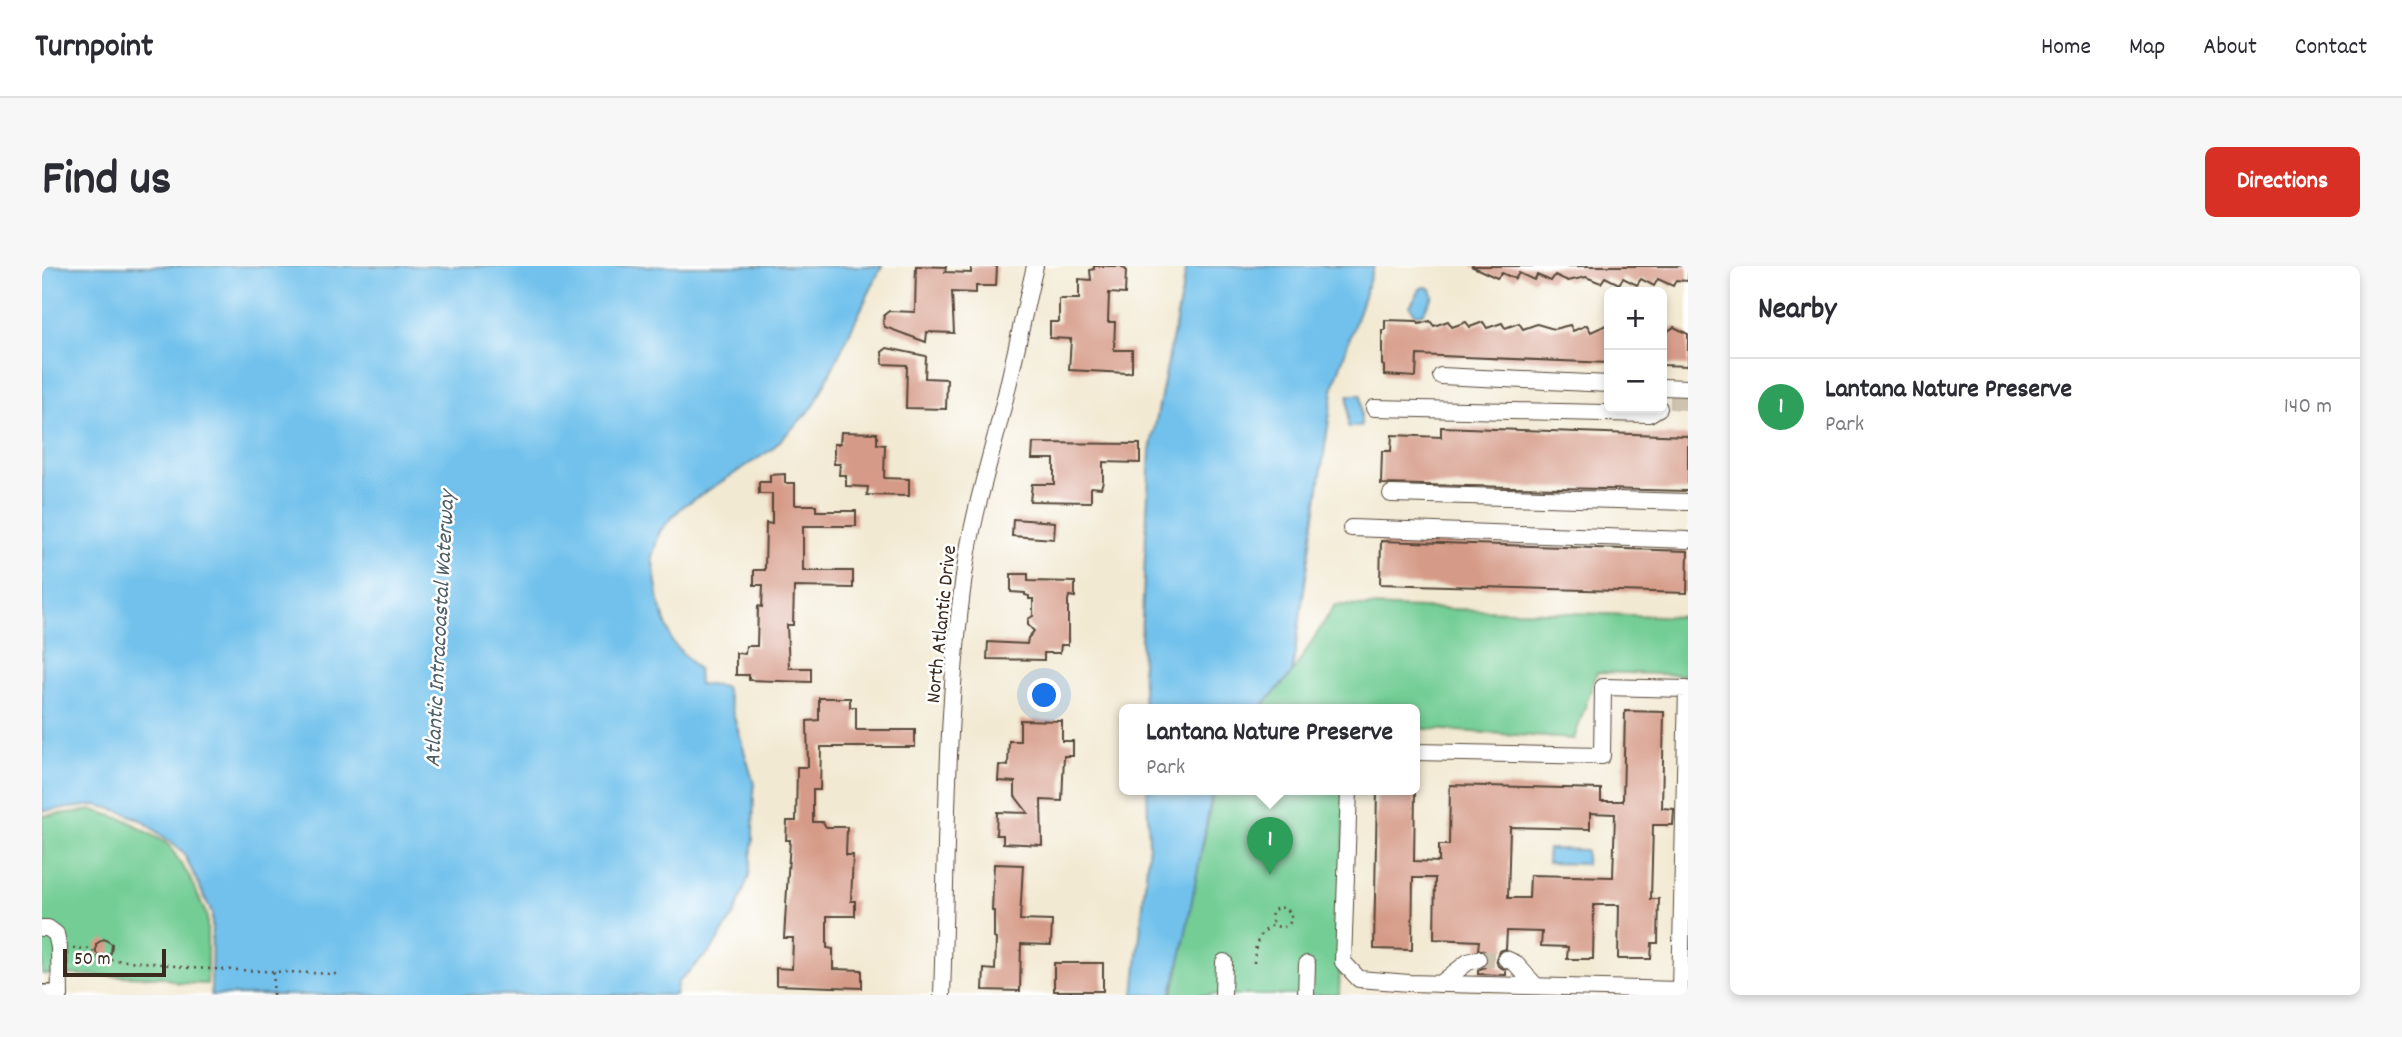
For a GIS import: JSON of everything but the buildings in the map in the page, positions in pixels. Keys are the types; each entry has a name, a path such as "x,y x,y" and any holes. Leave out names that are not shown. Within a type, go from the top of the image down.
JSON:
{"main road":[{"path":"42,995 59,995"}],"street":[{"name":"North Atlantic Drive","path":"942,995 949,747 964,574 975,506 997,431 1035,266"},
{"path":"1441,376 1604,384"},
{"path":"1667,398 1688,388"},
{"path":"1374,408 1650,413"},
{"path":"1391,494 1688,502"},
{"path":"1351,527 1688,540"},
{"path":"1349,795 1343,962 1359,979 1408,989 1440,984 1680,990 1687,688 1603,687 1602,756 1420,752"},
{"path":"42,928 48,928 56,934 59,947 59,995"},
{"path":"1440,984 1468,962 1478,959"},
{"path":"1506,959 1515,963 1535,986"},
{"path":"1223,995 1224,962"},
{"path":"1306,995 1307,964"}],"path":[{"path":"1254,963 1258,939 1273,925 1282,928 1288,926 1292,920 1289,911 1280,907 1274,910 1271,916 1273,925"},
{"path":"59,947 92,949 102,959 188,968 336,974"},
{"path":"273,995 274,971"}],"green space":[{"path":"1335,605 1688,617 1688,675 1597,672 1574,739 1420,728 1420,704 1264,704 1292,673"},
{"path":"1213,795 1345,795 1339,995 1173,995"},
{"path":"93,810 126,820 168,844 189,876 207,916 207,984 179,983 162,977 42,974 42,816"}],"water":[{"name":"Atlantic Intracoastal Waterway","path":"42,266 882,266 814,406 771,450 682,507 660,531 652,557 659,602 672,642 698,670 699,684 725,687 754,784 749,876 734,915 712,949 678,982 675,995 211,995 212,913 183,852 143,821 123,812 97,805 42,811"},
{"path":"1187,266 1374,266 1334,385 1292,673 1264,704 1144,704 1141,639 1150,451"},
{"path":"1421,288 1431,289 1433,296 1423,313 1415,314 1410,306"},
{"path":"1348,395 1361,395 1361,427 1348,427"},
{"path":"1147,795 1212,795 1182,953 1171,995 1134,995 1149,844"},
{"path":"1548,849 1586,850 1586,864 1547,863"}],"tunnel":[{"path":"1670,401 1688,402"},
{"path":"1478,959 1506,959"}],"place":[{"name":"Lantana Nature Preserve","path":"1270,875"}]}
